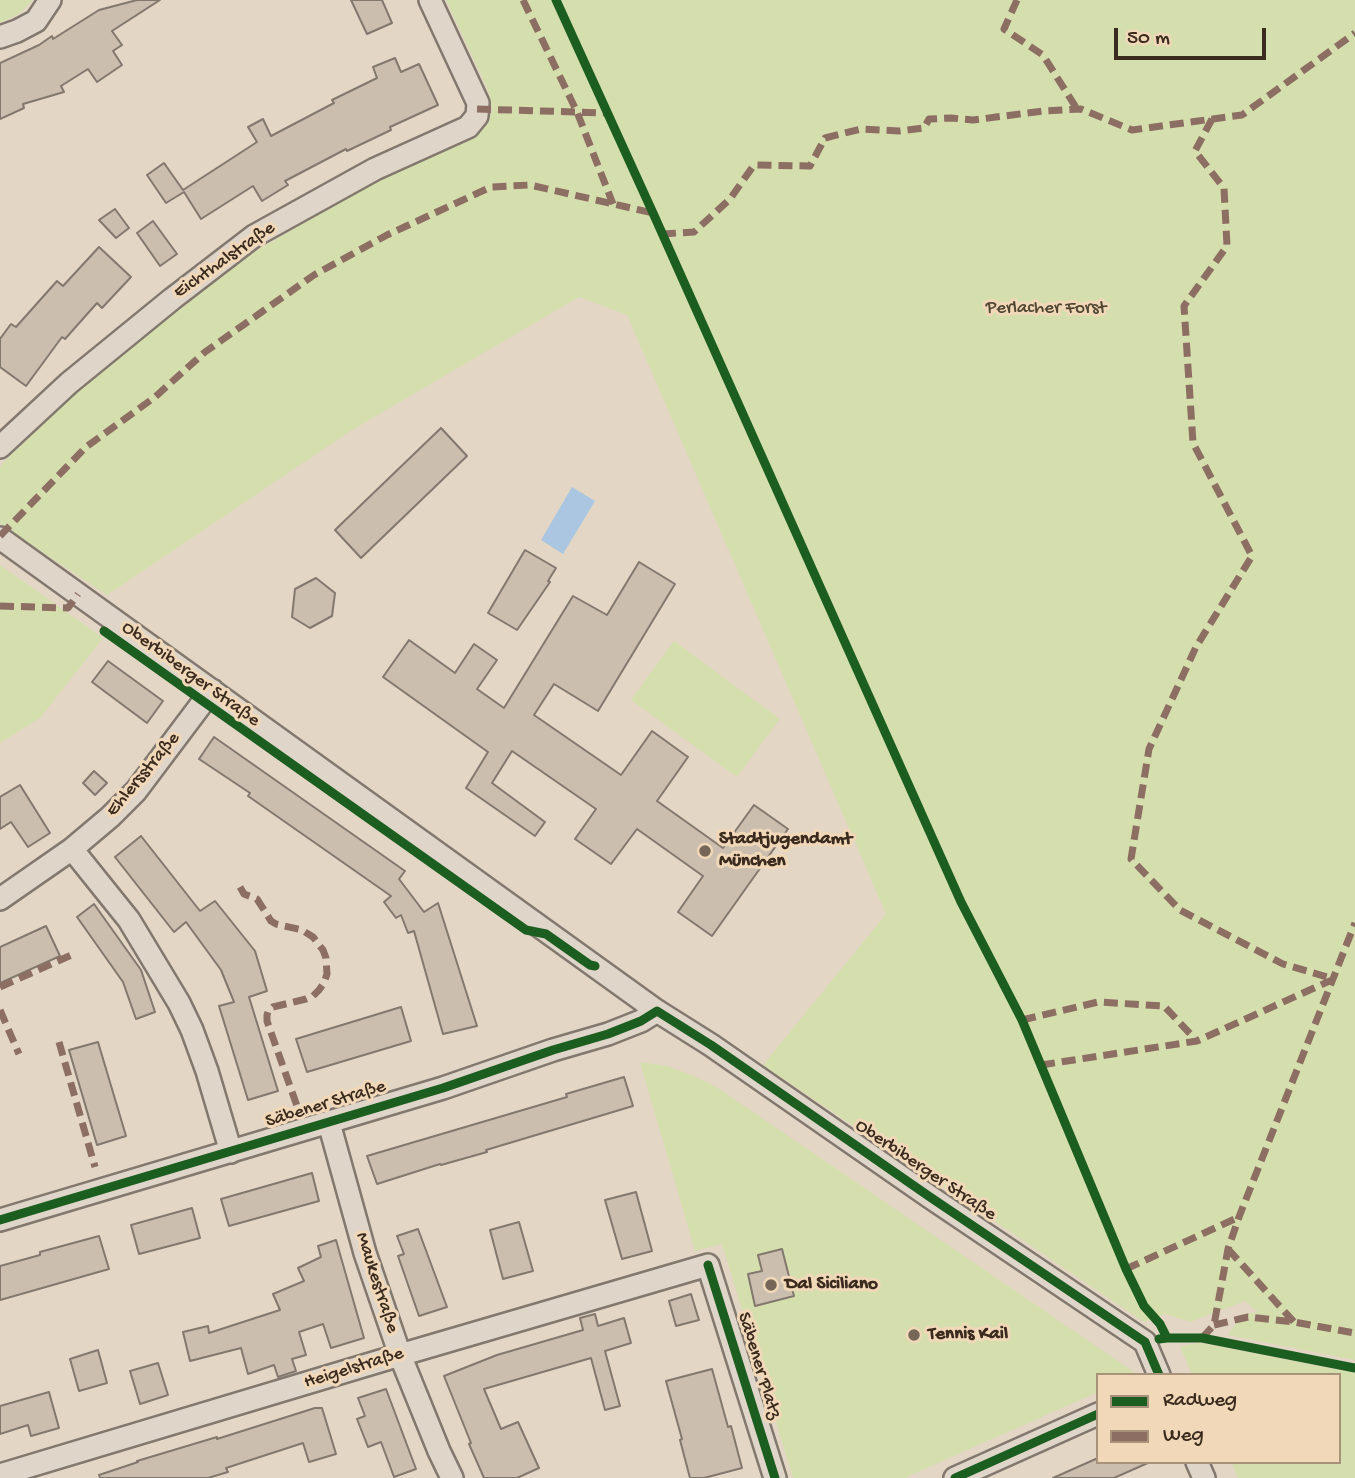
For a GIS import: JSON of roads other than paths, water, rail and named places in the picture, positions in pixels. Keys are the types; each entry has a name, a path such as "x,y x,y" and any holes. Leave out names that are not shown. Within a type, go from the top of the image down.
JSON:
{"street":[{"path":"0,37 36,21 50,0"},
{"name":"Eichthalstraße","path":"0,447 69,383 254,236 375,169 468,127 477,116 478,103 430,0"},
{"name":"Oberbiberger Straße","path":"0,538 657,1011 712,1045 1145,1342 1158,1373"},
{"name":"Ehlersstraße","path":"0,899 72,849 110,817 136,791 212,690"},
{"path":"72,849 129,920 179,1003 207,1071 231,1152"},
{"name":"Säbener Straße","path":"0,1220 443,1088 608,1034 641,1021 657,1011"},
{"name":"Maukestraße","path":"329,1123 365,1253 400,1354 452,1478"},
{"name":"Heigelstraße","path":"0,1475 400,1354 708,1265"},
{"name":"Säbener Platz","path":"708,1265 775,1478"},
{"path":"955,1478 1096,1415"}],"water":[{"path":"572,487 595,501 563,554 541,540"}],"place":[{"name":"Stadtjugendamt München","path":"705,851"},
{"name":"Dal Siciliano","path":"771,1285"},
{"name":"Tennis Kail","path":"914,1335"}],"park label":[{"name":"Perlacher Forst","path":"1046,309"}]}
